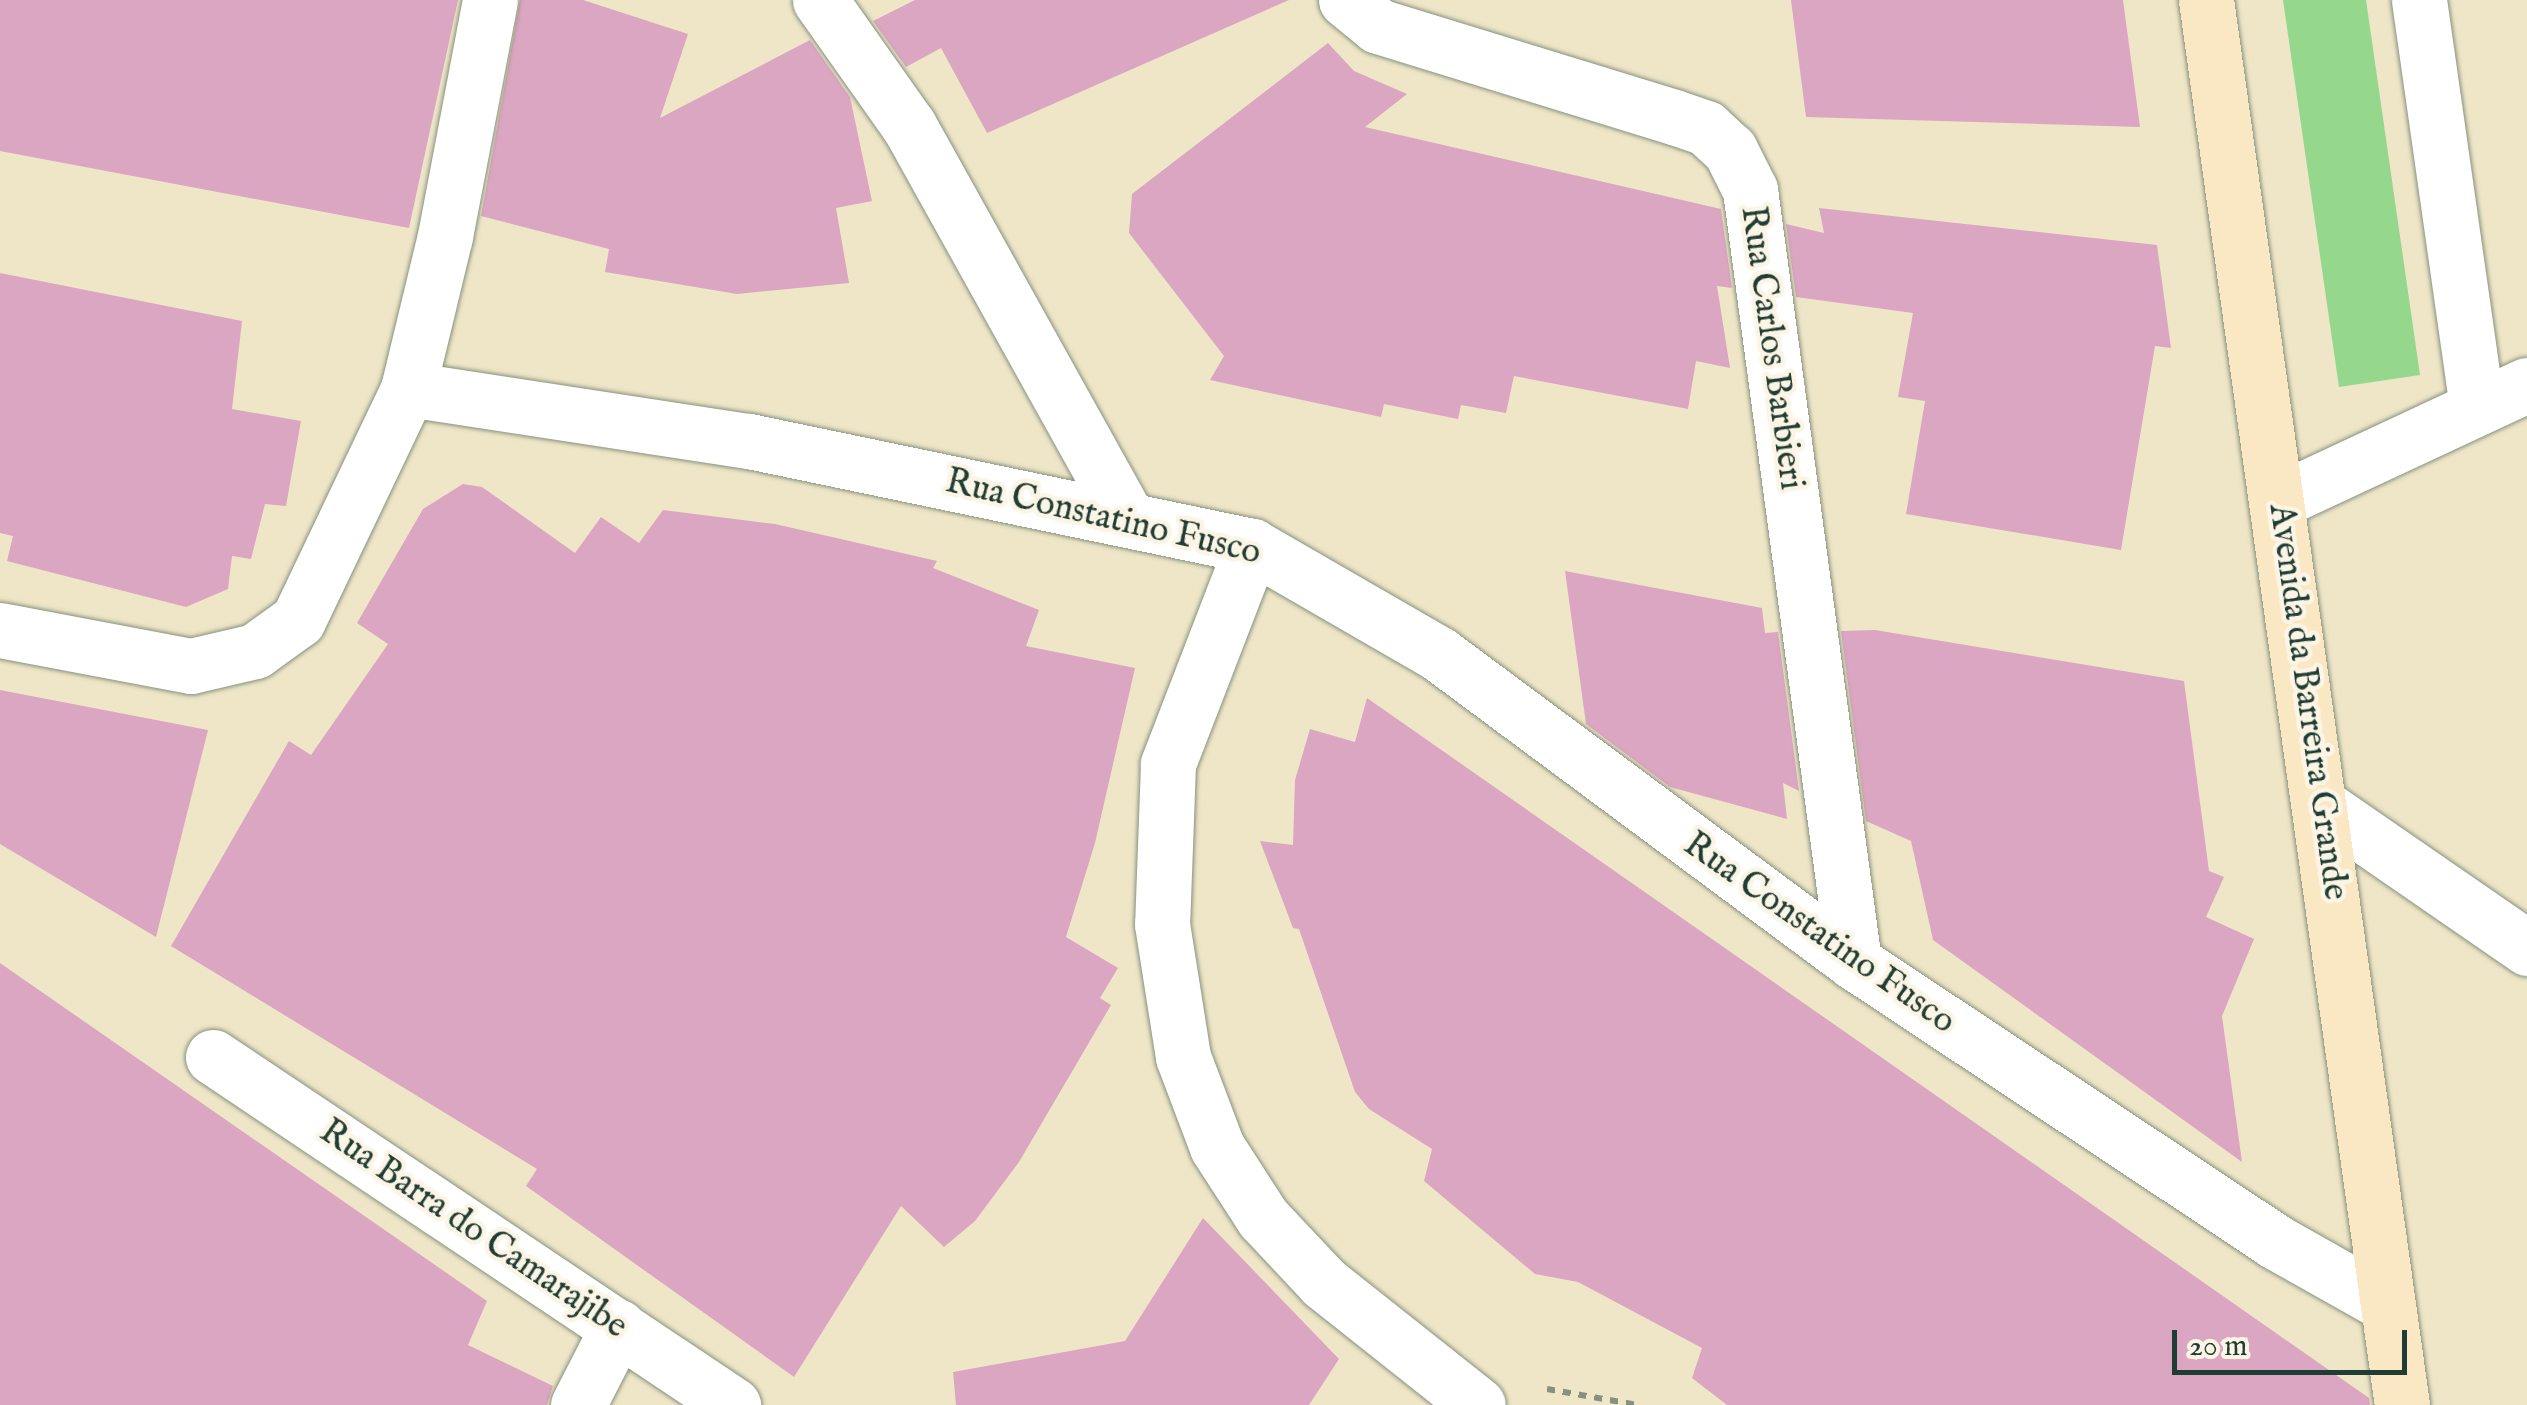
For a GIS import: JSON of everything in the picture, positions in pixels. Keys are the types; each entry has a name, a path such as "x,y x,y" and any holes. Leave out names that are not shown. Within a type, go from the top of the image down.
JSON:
{"main road":[{"name":"Avenida da Barreira Grande","path":"2206,0 2280,500 2402,1405"}],"street":[{"path":"0,630 191,666 255,651 298,620 408,389 445,236 490,0"},
{"path":"820,0 909,126 1127,518"},
{"name":"Rua Carlos Barbieri","path":"1346,0 1378,26 1706,128 1730,150 1750,190 1854,962"},
{"path":"2419,0 2478,406"},
{"path":"2280,500 2527,385"},
{"name":"Rua Constatino Fusco","path":"408,389 749,441 1252,546 1439,654 1854,962 2276,1242 2386,1304"},
{"path":"1252,546 1168,764 1162,924 1183,1056 1217,1147 1263,1218 1324,1283 1435,1386 1478,1405"},
{"path":"2320,805 2527,948"},
{"name":"Rua Barra do Camarajibe","path":"212,1056 733,1405"},
{"path":"578,1405 618,1327"}],"green space":[{"path":"2283,0 2366,0 2420,375 2339,387"}],"building":[{"path":"0,0 458,0 409,228 0,151"},
{"path":"520,0 583,0 688,34 660,118 810,40 850,97 872,201 836,208 849,283 737,294 605,272 609,249 481,216"},
{"path":"915,0 1289,0 987,133 941,48 906,67 873,21"},
{"path":"1791,0 2123,0 2140,127 1806,117"},
{"path":"1328,43 1354,71 1407,94 1365,127 1721,209 1732,288 1717,286 1730,368 1696,361 1688,409 1514,376 1506,413 1461,405 1458,419 1384,404 1381,417 1210,380 1224,356 1129,233 1132,194"},
{"path":"1819,208 2157,245 2171,348 2155,346 2121,550 1906,514 1925,401 1898,397 1913,313 1796,297 1786,224 1824,233"},
{"path":"0,273 242,321 232,409 301,421 286,506 265,504 251,559 232,556 228,589 186,607 7,561 13,536 0,533"},
{"path":"463,484 482,487 575,553 601,517 639,543 663,510 775,524 937,561 933,568 1039,610 1026,646 1135,668 1095,843 1066,937 1118,968 1100,998 1111,1005 1019,1162 975,1221 944,1247 901,1206 794,1377 526,1186 537,1169 171,946 289,741 311,755 388,644 357,623 423,509"},
{"path":"1565,571 1762,608 1765,633 1778,632 1799,791 1783,783 1787,819 1670,787 1586,724"},
{"path":"1875,630 2184,681 2209,871 2224,877 2206,917 2254,939 2222,1016 2242,1162 1933,940 1911,841 1866,821 1841,631"},
{"path":"0,690 208,730 156,937 0,844"},
{"path":"1367,698 2369,1398 2370,1405 1727,1405 1692,1378 1702,1348 1578,1282 1535,1274 1424,1181 1432,1149 1369,1109 1355,1092 1299,929 1293,928 1260,841 1293,845 1295,780 1310,729 1355,742"},
{"path":"0,963 487,1301 468,1345 553,1386 547,1405 0,1405"},
{"path":"1203,1218 1339,1359 1309,1405 956,1405 953,1372 1125,1341"}]}
